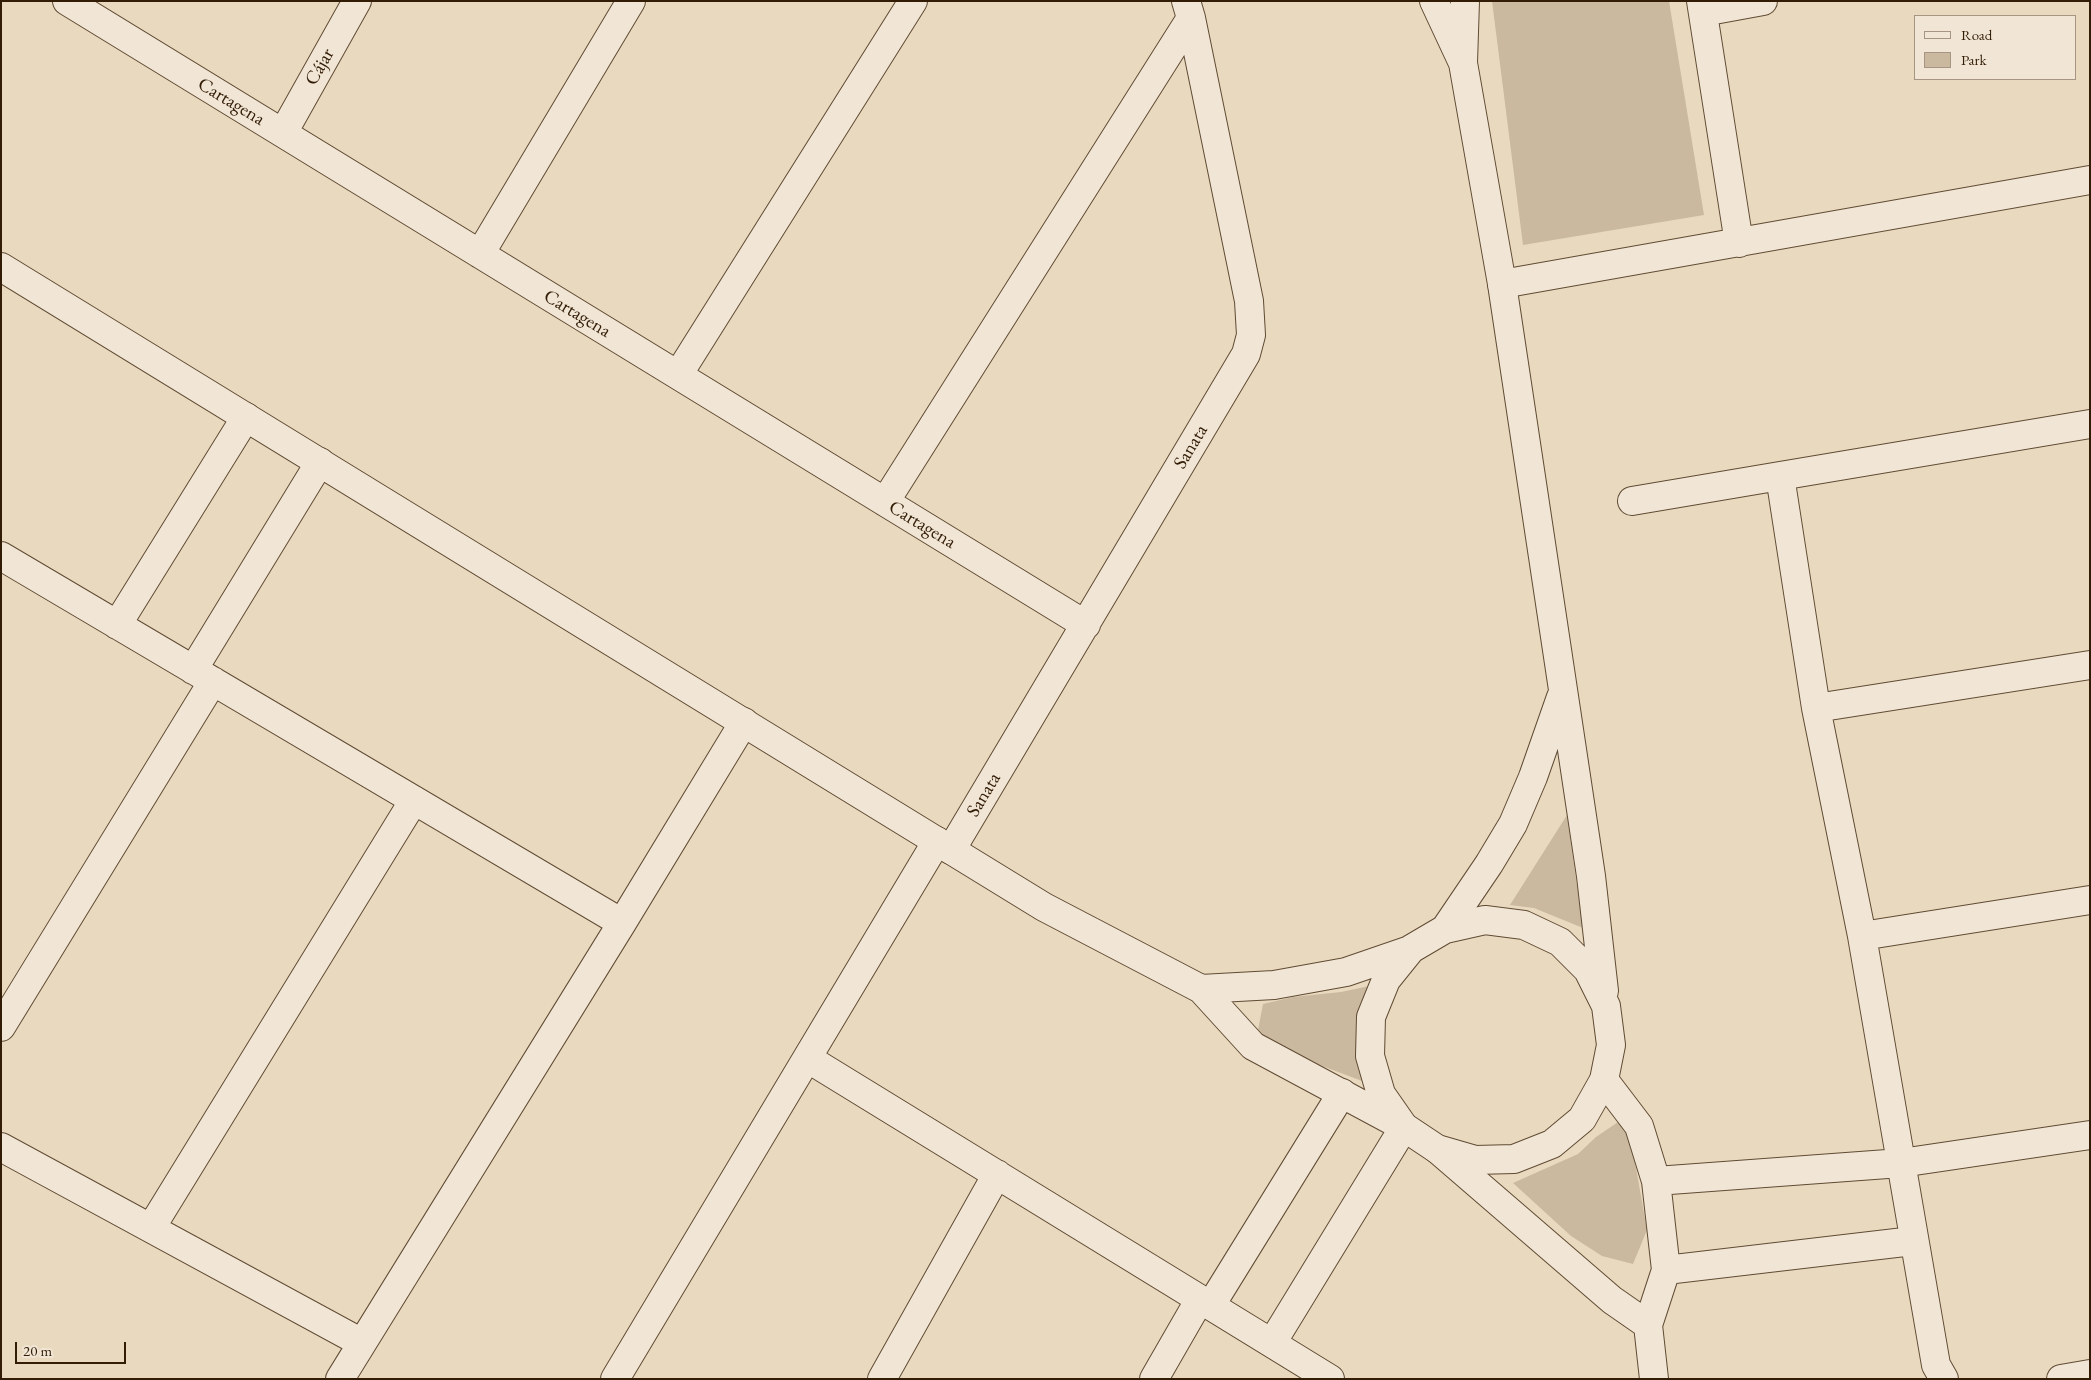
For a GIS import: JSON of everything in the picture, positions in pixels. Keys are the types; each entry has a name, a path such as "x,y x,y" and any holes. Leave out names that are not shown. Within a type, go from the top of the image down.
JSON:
{"street":[{"name":"Cájar","path":"283,133 358,1"},
{"path":"480,254 631,1"},
{"path":"678,376 913,1"},
{"path":"1434,1 1463,63"},
{"path":"1437,1150 1475,1160 1514,1159 1552,1144 1582,1119 1604,1080 1611,1045 1591,876 1502,284 1463,63 1465,1"},
{"path":"1739,243 1702,7 1763,1"},
{"name":"Cartagena","path":"84,5 283,133 1086,625"},
{"path":"885,502 1189,10"},
{"name":"Sanata","path":"614,1379 807,1058 1086,625 1246,354 1251,335 1249,301 1189,10"},
{"path":"1502,284 2090,180"},
{"path":"1,267 1044,907 1201,989 1253,1046 1404,1127 1437,1150 1612,1300 1648,1325"},
{"path":"117,624 246,417"},
{"path":"1632,500 2090,424"},
{"path":"1,1026 203,676 320,462"},
{"path":"1780,476 1816,708 1862,936 1913,1241 1936,1365 1944,1379"},
{"path":"3,562 117,624 622,923"},
{"path":"1816,708 2090,665"},
{"path":"1445,929 1490,864 1513,824 1533,777 1562,693"},
{"path":"340,1379 744,722"},
{"path":"151,1228 414,800"},
{"path":"1862,936 2090,900"},
{"path":"1201,989 1274,985 1346,972 1412,949 1445,929 1485,920 1524,925 1560,942 1588,970 1606,1006"},
{"path":"1404,1127 1381,1094 1370,1056 1371,1017 1386,980 1412,949"},
{"path":"807,1058 1330,1379"},
{"path":"1604,1080 1639,1126 1656,1181 1666,1270 1648,1325 1654,1379"},
{"path":"1154,1379 1342,1093"},
{"path":"1272,1343 1404,1127"},
{"path":"1656,1181 1901,1162 2090,1135"},
{"path":"1,1147 362,1343"},
{"path":"882,1379 997,1174"},
{"path":"1666,1270 1913,1241"},
{"path":"2061,1379 2090,1374"}],"green space":[{"path":"1492,1 1669,1 1704,215 1523,245"},
{"path":"1567,815 1583,928 1534,908 1510,905"},
{"path":"1374,985 1367,1076 1362,1081 1288,1053 1266,1041 1258,1030 1263,1004 1293,997 1341,992"},
{"path":"1621,1120 1633,1151 1647,1230 1633,1264 1602,1256 1571,1236 1513,1183 1578,1154 1596,1137"}]}
